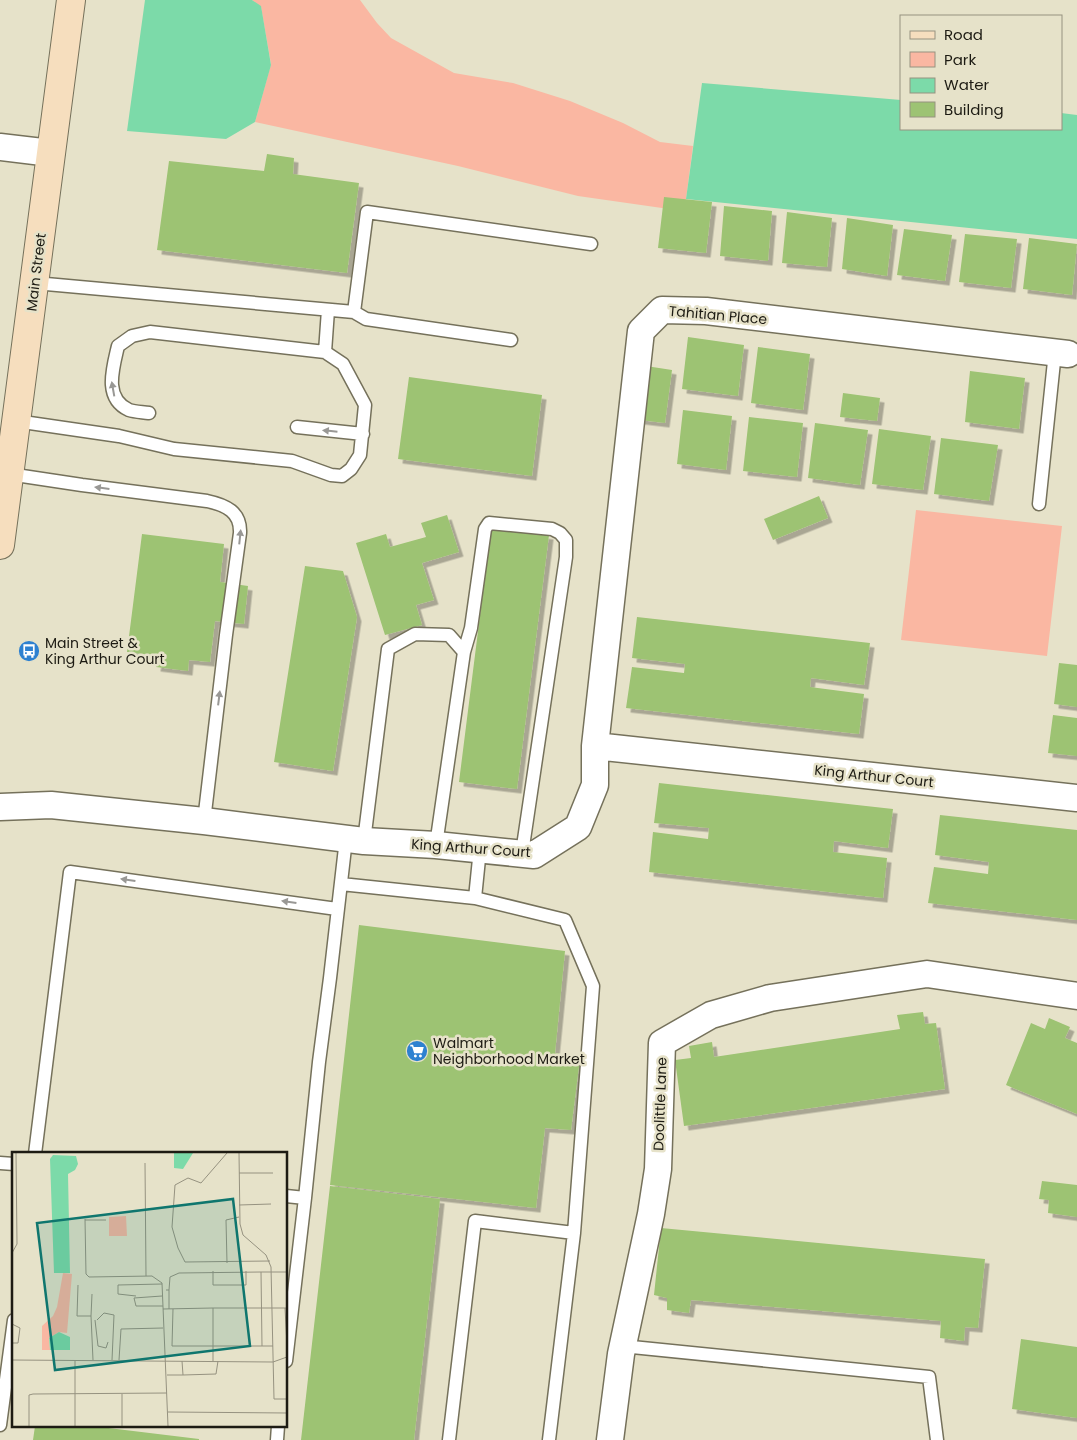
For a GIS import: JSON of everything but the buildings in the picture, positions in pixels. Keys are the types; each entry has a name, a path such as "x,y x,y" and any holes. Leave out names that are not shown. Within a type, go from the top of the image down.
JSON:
{"main road":[{"name":"Main Street","path":"0,545 71,0"}],"street":[{"path":"0,147 51,153"},
{"name":"Tahitian Place","path":"595,746 641,331 662,310 706,311 1061,353"},
{"name":"King Arthur Court","path":"0,807 51,805 204,820 355,840 436,845 534,855 578,827 595,786 595,746 1077,798"},
{"name":"Doolittle Lane","path":"610,1440 622,1346 651,1214 658,1169 662,1043 711,1015 770,998 927,974 1077,996"}],"lane":[{"path":"354,312 367,212 591,244"},
{"path":"35,283 354,312 366,319 512,340"},
{"path":"325,352 328,310"},
{"path":"16,421 119,436 174,449 292,461 331,475 342,476 351,469 360,455 366,405 343,364 325,352 150,332 132,336 118,346 112,370 112,389 116,401 130,410 149,413"},
{"path":"1039,504 1061,353"},
{"path":"297,427 363,434"},
{"path":"9,474 207,501 224,506 238,518 240,533 204,820"},
{"path":"436,845 464,652 471,628 485,529 489,523 552,529 560,533 566,540 566,557 522,853"},
{"path":"288,1344 337,909 341,884 355,840 388,649 415,634 449,635 464,652"},
{"path":"475,898 480,849"},
{"path":"36,1152 70,872 337,909"},
{"path":"341,884 475,898 565,920 593,986 574,1233 549,1440"},
{"path":"288,1196 305,1198"},
{"path":"448,1440 475,1221 574,1233"},
{"path":"0,1425 12,1335"},
{"path":"622,1346 929,1377 937,1440"}],"green space":[{"path":"252,0 360,0 391,38 454,73 513,83 570,101 623,123 660,142 693,146 686,199 676,210 578,196 458,166 255,122 271,64 261,7"},
{"path":"916,510 1062,526 1047,656 901,640"}],"water":[{"path":"145,0 252,0 261,6 271,65 255,122 226,139 127,131"},
{"path":"702,83 900,100 900,130 1062,130 1062,113 1077,115 1077,239 686,199"}],"place":[{"name":"Main Street & King Arthur Court","path":"29,651"},
{"name":"Walmart Neighborhood Market","path":"417,1051"}]}
